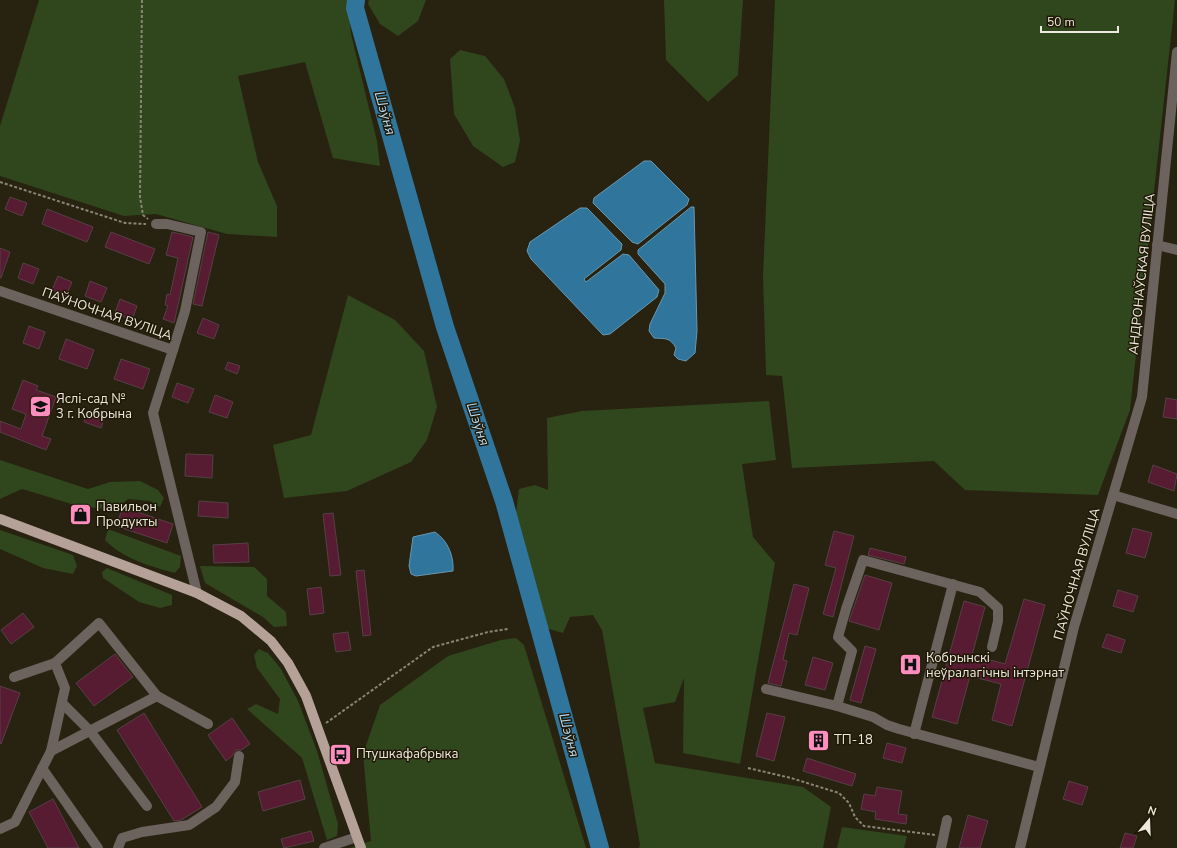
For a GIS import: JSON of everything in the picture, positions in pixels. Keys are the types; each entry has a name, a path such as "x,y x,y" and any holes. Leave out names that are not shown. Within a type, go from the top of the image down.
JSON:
{"main road":[{"path":"0,519 197,593 241,616 271,641 288,663 306,696 361,848"}],"street":[{"name":"АНДРОНАЎСКАЯ ВУЛІЦА","path":"1113,495 1142,397 1177,52"},
{"path":"156,224 186,227 201,232 185,311 173,350"},
{"path":"1157,245 1177,250"},
{"name":"ПАЎНОЧНАЯ ВУЛІЦА","path":"0,291 173,350 153,413 197,593"},
{"path":"1113,495 1177,514"},
{"name":"ПАЎНОЧНАЯ ВУЛІЦА","path":"1020,848 1074,627 1113,495"},
{"path":"837,706 852,651 838,637 863,560 980,592 998,608 998,621 992,647"},
{"path":"914,734 953,584"},
{"path":"14,677 55,663 99,623 157,696 208,724"},
{"path":"0,829 15,822 51,751 65,688 55,663"},
{"path":"766,689 837,706 873,717 886,725 914,734 1039,767"},
{"path":"51,751 157,696"},
{"path":"62,703 90,731 147,806"},
{"path":"118,848 122,838 142,832 189,825 216,807 235,782 239,756"},
{"path":"42,768 98,848"},
{"path":"941,848 947,820"},
{"path":"324,848 357,837"}],"path":[{"path":"142,0 140,197 143,215 156,224"},
{"path":"0,182 125,223 156,224"},
{"path":"319,729 433,647 488,632 508,630"},
{"path":"748,768 791,778 839,794 849,803 855,817 864,826 944,836"}],"green space":[{"path":"39,0 348,0 351,34 377,141 380,166 333,158 305,62 238,76 258,162 277,206 277,237 227,234 156,214 124,216 0,176 0,126"},
{"path":"369,0 426,0 418,21 398,36 380,24 368,4"},
{"path":"664,0 743,0 738,75 708,102 666,60"},
{"path":"775,0 1175,0 1130,410 1098,495 965,490 934,461 792,468 782,376 766,375 763,276"},
{"path":"460,50 485,56 504,79 515,108 520,141 515,162 503,167 473,146 454,114 450,59"},
{"path":"348,295 395,320 424,351 437,407 427,440 411,462 347,491 284,498 273,445 311,435"},
{"path":"769,401 776,460 742,464 753,537 775,563 740,764 683,753 684,678 675,702 643,708 655,763 803,787 831,807 823,848 639,848 640,845 602,630 593,615 570,617 563,633 545,628 516,513 519,489 535,485 548,490 547,418 582,411"},
{"path":"0,460 88,489 110,482 140,481 158,490 164,498 160,507 150,501 128,499 114,510 78,506 22,489 0,499"},
{"path":"108,529 181,556 180,567 175,573 147,565 128,557 105,540"},
{"path":"0,530 73,555 77,566 73,574 43,568 0,549"},
{"path":"200,566 254,567 267,579 267,596 286,612 287,626 274,627 263,617 205,583"},
{"path":"107,568 172,595 172,605 160,608 139,602 103,578 102,572"},
{"path":"516,638 524,645 586,848 350,848 371,841 363,754 380,705 448,656 501,640"},
{"path":"259,649 268,653 281,669 298,701 317,751 338,824 337,836 327,840 302,758 247,709 256,704 278,714 280,699 257,668 254,655"},
{"path":"842,827 907,836 904,848 837,848"}],"water":[{"path":"644,161 651,161 689,199 687,205 638,244 632,242 593,203 594,198"},
{"path":"691,207 694,207 697,331 695,353 686,361 678,359 674,355 676,348 672,342 667,339 654,338 649,331 650,324 665,293 665,284 638,254 638,250"},
{"path":"580,208 587,208 622,244 621,250 584,279 586,282 623,254 629,255 659,290 657,297 610,334 603,335 531,259 527,251 530,242"},
{"path":"435,532 447,544 451,554 453,571 416,576 411,574 409,566 413,537"}],"building":[{"path":"10,197 27,203 22,216 5,209"},
{"path":"47,209 93,227 87,242 42,224"},
{"path":"111,232 155,249 149,264 105,247"},
{"path":"172,232 193,237 174,323 163,319 168,306 165,305 167,294 170,295 178,258 166,255"},
{"path":"208,232 219,235 202,306 193,304"},
{"path":"0,248 10,252 1,278 0,278"},
{"path":"23,263 39,269 33,284 18,278"},
{"path":"58,276 72,282 66,296 52,290"},
{"path":"90,281 107,288 101,302 85,296"},
{"path":"120,299 137,306 132,320 115,313"},
{"path":"203,318 219,325 214,339 197,333"},
{"path":"29,326 45,332 39,349 23,343"},
{"path":"66,339 94,350 87,369 59,359"},
{"path":"121,359 150,369 143,389 114,379"},
{"path":"228,362 240,366 237,374 225,369"},
{"path":"23,380 38,386 36,390 56,397 42,436 51,439 46,450 0,432 0,421 21,429 26,414 12,409"},
{"path":"177,383 194,389 188,403 172,397"},
{"path":"215,395 233,402 227,418 209,412"},
{"path":"1166,398 1177,400 1177,419 1163,417"},
{"path":"88,410 105,416 101,428 84,422"},
{"path":"186,454 213,455 212,478 185,476"},
{"path":"1153,465 1177,474 1174,491 1148,482"},
{"path":"199,501 228,503 228,518 198,516"},
{"path":"123,507 173,524 167,543 116,526"},
{"path":"333,513 341,575 330,576 323,514"},
{"path":"1133,528 1152,533 1145,558 1126,553"},
{"path":"834,531 854,536 833,617 823,614 836,568 825,565"},
{"path":"248,543 249,562 214,563 213,545"},
{"path":"870,548 906,557 904,564 868,555"},
{"path":"364,570 371,635 363,636 356,571"},
{"path":"865,575 892,583 879,630 849,621"},
{"path":"794,584 809,588 797,635 789,633 783,660 787,661 781,686 768,683"},
{"path":"321,587 324,613 310,615 307,589"},
{"path":"1118,590 1138,596 1133,612 1113,606"},
{"path":"1024,599 1045,605 1012,726 992,720 1001,684 970,676 957,724 932,717 964,601 985,607 972,655 1005,664"},
{"path":"23,613 34,627 11,644 1,630"},
{"path":"348,632 351,650 336,652 333,634"},
{"path":"1107,634 1125,640 1121,653 1102,647"},
{"path":"865,646 876,649 861,703 850,700"},
{"path":"115,654 133,677 94,706 76,683"},
{"path":"813,657 833,663 825,690 805,685"},
{"path":"0,686 20,693 1,744 0,743"},
{"path":"144,713 202,807 181,820 174,821 117,730"},
{"path":"767,713 785,717 774,761 756,756"},
{"path":"232,718 250,744 241,750 236,750 226,761 208,735"},
{"path":"887,743 906,748 902,763 883,758"},
{"path":"807,758 856,774 852,786 803,771"},
{"path":"300,780 305,799 263,811 258,792"},
{"path":"1069,781 1088,787 1082,805 1063,799"},
{"path":"877,787 902,791 898,814 907,815 906,824 875,819 876,812 861,809 864,794 875,796"},
{"path":"53,799 79,848 48,848 29,812"},
{"path":"968,815 988,821 980,848 959,848"},
{"path":"311,831 314,841 284,848 281,839"},
{"path":"1125,833 1137,836 1133,848 1120,848"}],"waterway":[{"name":"Шэўня","path":"356,0 355,8 445,327 504,501 600,848"}],"place":[{"name":"Яслі-сад № 3 г. Кобрына","path":"41,406"},
{"name":"Павильон Продукты","path":"80,514"},
{"name":"Кобрынскі неўралагічны інтэрнат","path":"911,665"},
{"name":"ТП-18","path":"819,740"},
{"name":"Птушкафабрыка","path":"340,754"}]}
